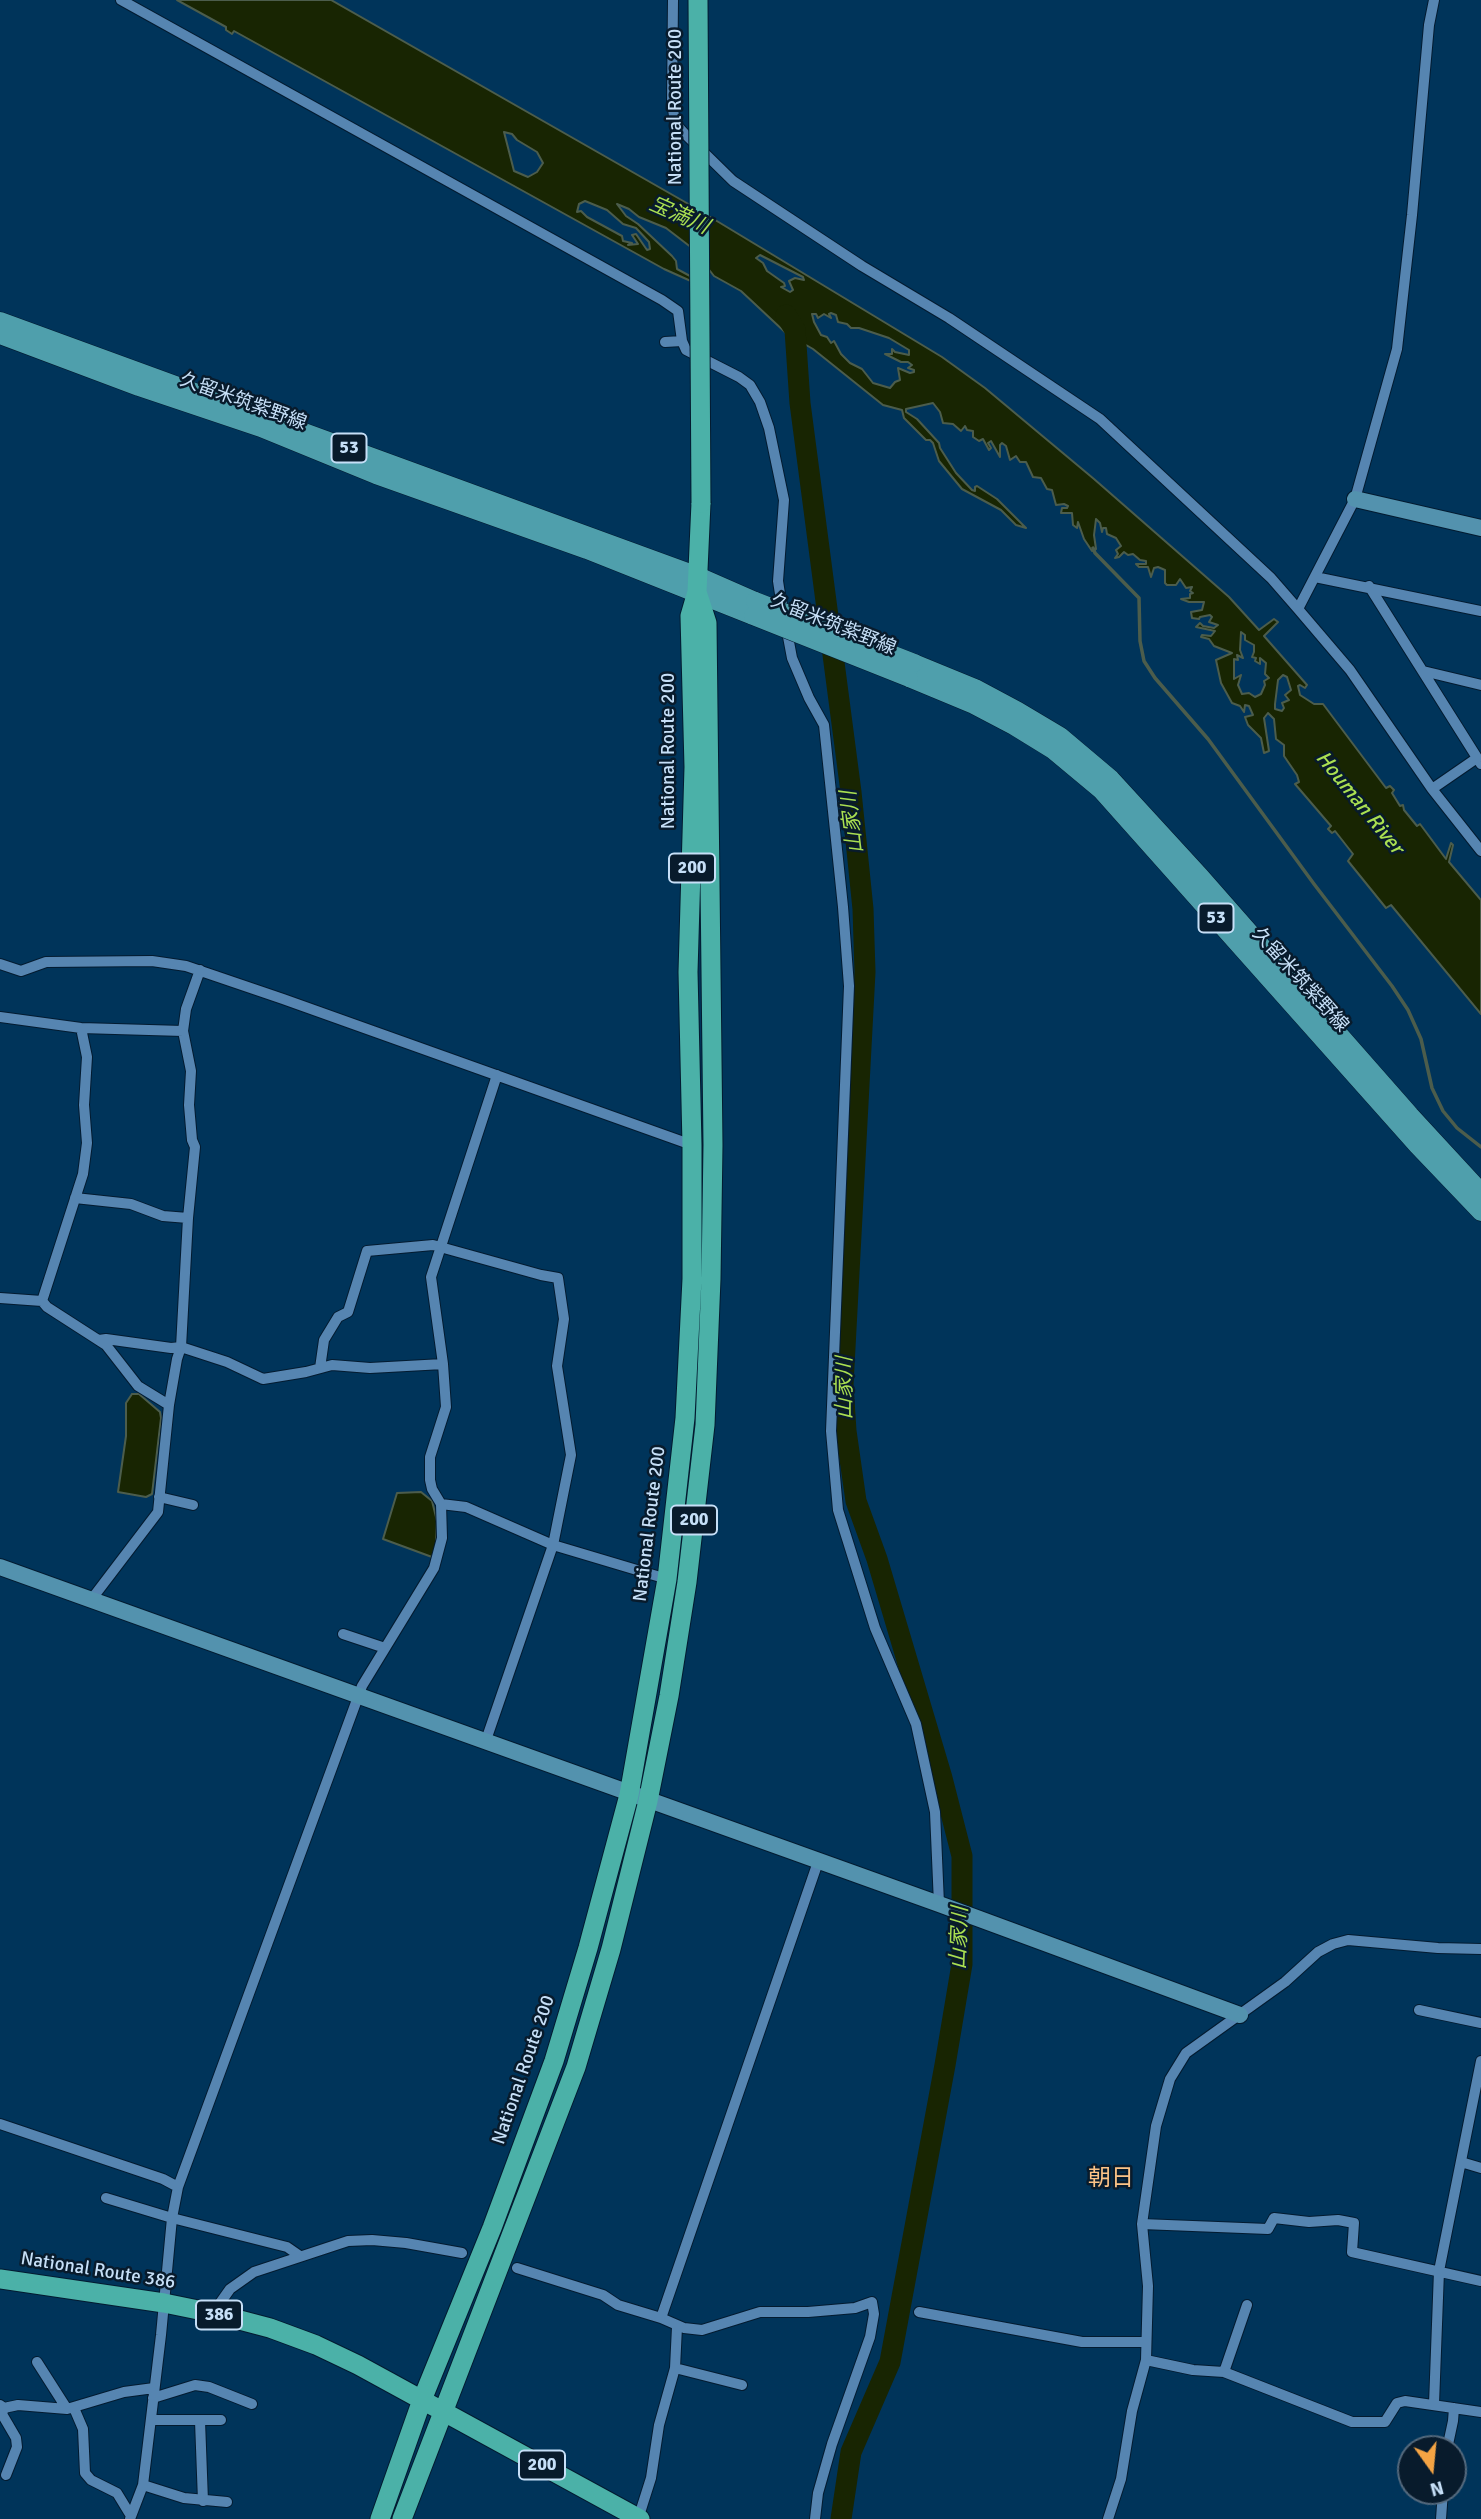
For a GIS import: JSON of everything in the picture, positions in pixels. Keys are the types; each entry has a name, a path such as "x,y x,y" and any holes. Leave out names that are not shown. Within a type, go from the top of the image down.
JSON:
{"highway":[{"name":"National Route 200","path":"422,2400 492,2228 554,2061 588,1948 629,1794 667,1579 685,1418 692,1279 688,972 694,780 690,616 697,584 701,503 698,0"},
{"name":"National Route 200","path":"443,2412 576,2067 611,1949 648,1801 669,1696 687,1581 705,1425 711,1292 713,1144 707,622 697,584"},
{"name":"National Route 386","path":"0,2279 164,2303 270,2328 316,2345 422,2400"},
{"name":"200","path":"380,2519 422,2400 639,2519"},
{"name":"200","path":"402,2519 443,2412"}],"main road":[{"name":"久留米筑紫野線","path":"0,321 697,584 911,671 975,688 1018,711 1060,736 1111,779 1210,886 1410,1115 1481,1192"},
{"name":"久留米筑紫野線","path":"0,335 139,387 261,428 376,475 587,550 697,584"},
{"name":"久留米筑紫野線","path":"911,671 1053,750 1101,789 1417,1145 1481,1212"}],"street":[{"path":"121,0 662,300 678,311 682,341 686,350 739,377 750,385 760,402 769,428 783,500 778,581 792,658 824,725 844,907 849,986 831,1431 838,1510 875,1628 916,1724 935,1812 939,1904"},
{"path":"673,0 672,102 675,123 733,181 1100,419 1271,578 1350,670 1432,789 1481,851"},
{"path":"1298,609 1355,499 1397,349 1429,25 1434,0"},
{"path":"664,342 682,341"},
{"path":"1355,499 1481,528"},
{"path":"1315,577 1481,611"},
{"path":"1369,586 1479,761 1432,789"},
{"path":"1423,671 1481,685"},
{"path":"0,964 22,971 46,962 152,961 200,970 692,1144"},
{"path":"92,1600 158,1512 169,1405 181,1348 195,1147 189,1105 191,1071 183,1031 186,1009 200,970"},
{"path":"0,1017 81,1028 183,1031"},
{"path":"42,1301 83,1174 87,1143 87,1057 81,1028"},
{"path":"131,2518 143,2485 172,2218 178,2187 358,1696 434,1568 442,1538 440,1504 430,1480 430,1457 446,1407 431,1276 497,1075"},
{"path":"75,1198 131,1204 163,1216 188,1218"},
{"path":"320,1368 324,1340 338,1317 348,1312 367,1251 433,1245 558,1278 564,1319 557,1366 571,1455 553,1545 485,1743"},
{"path":"0,1297 42,1301 47,1307 106,1345 138,1386 169,1405"},
{"path":"99,1340 181,1348 227,1362 263,1379 332,1365 370,1368 443,1364"},
{"path":"159,1497 193,1505"},
{"path":"440,1504 466,1507 553,1545 667,1579"},
{"path":"0,1567 1241,2015"},
{"path":"343,1634 385,1648"},
{"path":"661,2318 818,1862"},
{"path":"1108,2519 1121,2479 1132,2412 1146,2360 1148,2286 1142,2224 1156,2126 1170,2079 1186,2053 1285,1982 1318,1952 1349,1940 1481,1949"},
{"path":"1419,2010 1481,2023"},
{"path":"1434,2404 1440,2272 1481,2061"},
{"path":"0,2124 163,2179 178,2187"},
{"path":"1461,2162 1481,2168"},
{"path":"106,2198 287,2247 300,2256"},
{"path":"1142,2224 1268,2229 1274,2218 1309,2222 1338,2220 1354,2224 1352,2252 1481,2281"},
{"path":"213,2313 230,2289 254,2272 348,2241 406,2243 462,2253"},
{"path":"517,2268 603,2295 618,2305 661,2318 677,2327 702,2330 760,2312 855,2308 872,2302 874,2314 870,2337 832,2444 818,2493 816,2519"},
{"path":"1224,2372 1247,2305"},
{"path":"919,2312 1082,2342 1146,2342"},
{"path":"639,2519 651,2478 659,2425 675,2368 677,2327"},
{"path":"1146,2360 1193,2370 1224,2372 1352,2422 1385,2422 1397,2403 1405,2401 1481,2412"},
{"path":"37,2362 83,2429 85,2473 91,2480 117,2493 131,2518"},
{"path":"675,2368 742,2385"},
{"path":"6,2474 17,2447 16,2438 1,2411 18,2405 71,2408 124,2392 153,2393 195,2385 209,2387 252,2404"},
{"path":"1450,2435 1454,2408"},
{"path":"152,2420 221,2420"},
{"path":"200,2421 203,2501"},
{"path":"143,2485 184,2498 227,2502"}],"water":[{"path":"177,0 331,0 692,206 942,357 985,388 1229,597 1259,630 1274,619 1278,622 1264,636 1307,685 1305,688 1298,686 1300,695 1314,704 1323,704 1386,788 1390,786 1394,790 1392,793 1400,806 1403,805 1417,826 1420,824 1446,859 1451,843 1453,845 1449,862 1481,900 1481,1014 1391,905 1386,908 1348,861 1353,854 1335,831 1332,833 1328,829 1331,826 1295,784 1299,782 1297,775 1284,756 1284,745 1276,739 1274,719 1268,713 1264,718 1269,751 1264,753 1261,738 1248,725 1245,717 1253,715 1249,706 1245,705 1244,712 1240,706 1232,703 1221,683 1216,660 1232,653 1201,637 1211,636 1215,631 1196,627 1200,623 1214,628 1218,625 1209,622 1212,617 1210,615 1199,619 1192,618 1191,612 1202,610 1204,602 1181,599 1190,598 1192,587 1186,588 1180,579 1176,585 1167,585 1165,570 1158,567 1154,568 1151,577 1148,567 1139,567 1136,564 1146,564 1146,561 1133,554 1124,552 1115,558 1118,554 1116,550 1121,546 1116,538 1107,534 1106,528 1103,528 1102,532 1096,519 1096,549 1092,551 1078,522 1077,528 1073,525 1072,513 1061,513 1062,508 1068,506 1056,505 1052,490 1047,489 1041,478 1033,477 1026,462 1020,462 1016,456 1010,460 1006,446 1002,443 1000,445 1000,457 991,441 988,443 991,448 989,450 983,439 979,441 973,437 973,431 967,430 965,426 961,431 953,424 943,423 940,412 933,403 906,409 939,443 956,473 972,490 975,491 977,486 997,499 1026,528 1016,525 1001,510 962,489 939,461 933,443 926,440 904,418 902,410 883,405 813,349 787,334 741,291 714,276 692,248 666,228 617,204 626,216 672,256 677,269 690,276 693,282 664,269 234,31 232,34 226,27","holes":["504,132 512,134 537,152 543,163 537,172 528,177 514,171","585,201 607,210 623,224 636,228 649,242 650,249 647,250 636,234 632,235 638,244 628,245 632,243 623,241 622,236 581,211 577,212 579,204","760,255 803,277 804,280 795,278 789,281 793,290 790,292 781,287 785,286 784,283 767,271 763,263 756,258","812,314 816,314 818,318 824,314 831,318 829,314 836,315 838,322 851,328 889,338 909,350 909,355 892,349 892,354 885,354 901,362 908,362 912,365 908,368 914,372 898,368 900,380 890,388 873,383 862,369 841,354 834,341 831,343 827,337 821,335","1241,632 1245,635 1245,640 1254,645 1252,657 1256,658 1255,661 1260,664 1260,658 1266,663 1265,674 1269,678 1264,681 1261,694 1255,697 1249,693 1242,694 1238,685 1241,675 1234,679 1234,659 1238,660 1237,655 1243,658 1240,650","1283,675 1287,677 1291,690 1285,695 1289,700 1282,703 1282,711 1275,709 1278,680"]},
{"path":"132,1394 139,1394 160,1412 161,1418 152,1494 146,1497 118,1492 126,1436 126,1403"},
{"path":"421,1492 432,1501 437,1521 436,1545 432,1557 383,1539 397,1493"}],"waterway":[{"name":"山家川","path":"786,315 795,330 800,403 851,792 863,909 865,972 843,1385 846,1431 856,1501 877,1559 942,1778 962,1856 962,1964 945,2065 890,2362 851,2452 841,2519"},
{"path":"1093,548 1139,598 1140,641 1144,661 1155,678 1208,739 1392,986 1408,1010 1421,1039 1432,1088 1443,1111 1457,1128 1481,1147"}],"district":[{"name":"朝日","path":"1111,2179"}],"water label":[{"name":"宝満川","path":"679,216"},
{"name":"Houman River","path":"1359,803"}]}
